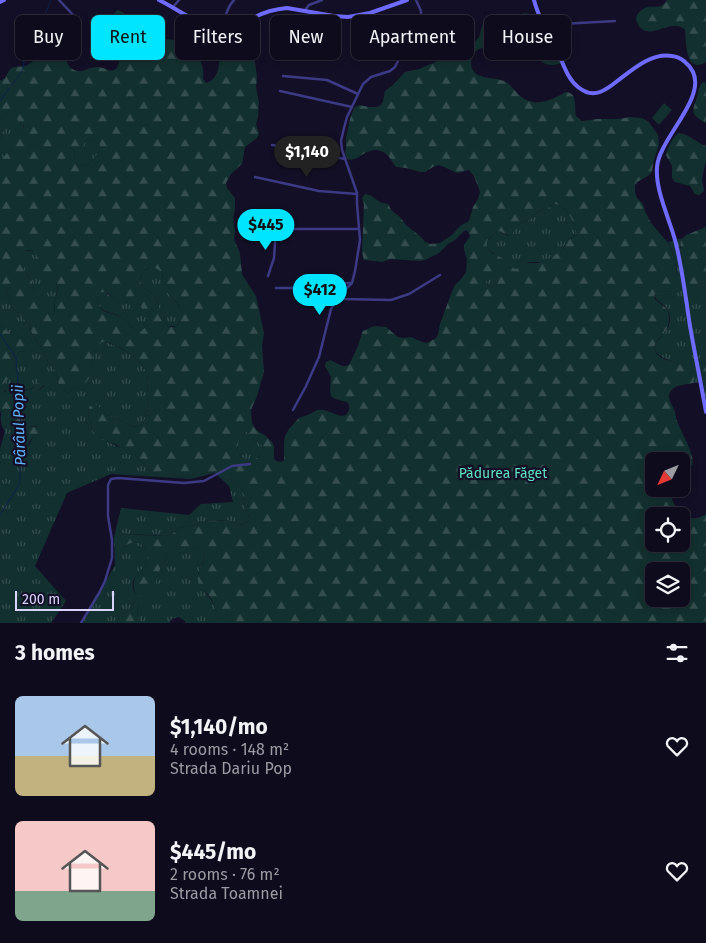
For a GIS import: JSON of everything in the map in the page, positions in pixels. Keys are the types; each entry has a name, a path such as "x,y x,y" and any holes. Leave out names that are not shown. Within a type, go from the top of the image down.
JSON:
{"main road":[{"path":"0,2 4,0"},
{"path":"159,0 187,15"},
{"path":"260,15 279,8 287,8 348,17 370,13 407,0"},
{"path":"534,0 540,15"},
{"path":"562,60 572,80 579,88 594,93 601,92 644,62 661,56 680,58 694,74 695,84 692,98 661,153 657,163 657,173 658,185 678,249 706,412"}],"street":[{"path":"59,0 73,15"},
{"path":"173,7 179,0"},
{"path":"305,10 309,5 322,0"},
{"path":"293,410 319,356 331,309 339,296 352,283 359,248 360,229 357,194 342,150 341,141 344,128 363,84 371,77 390,71 395,67 420,14 416,0"},
{"path":"225,15 232,1"},
{"path":"571,23 615,21"},
{"path":"283,76 327,80 358,94"},
{"path":"280,91 352,107"},
{"path":"272,144 345,159"},
{"path":"255,177 313,188 319,191 357,194"},
{"path":"268,229 360,229"},
{"path":"268,276 274,258 276,229"},
{"path":"339,296 343,299 391,300 409,294 440,275"},
{"path":"276,288 293,288 305,284 352,283"},
{"path":"80,623 99,593 112,558 112,540 108,520 109,481 113,478 118,478 184,484 204,481 232,466 250,464"}],"green space":[{"path":"667,0 706,0 706,62 699,65 694,64 690,60 685,30 680,26 649,31 639,26 636,19 641,11 646,7 661,6"},
{"name":"Pădurea Făget","path":"117,10 126,15 114,15"},
{"name":"Pădurea Făget","path":"484,20 484,48 474,53 474,43 479,37"},
{"name":"Pădurea Făget","path":"165,39 175,40 175,60 200,60 203,69 203,79 206,83 216,76 220,60 255,60 259,102 256,124 259,133 257,138 245,147 242,164 231,174 226,183 227,188 235,198 233,218 234,239 240,253 242,274 256,296 264,333 262,346 264,372 251,410 252,423 256,430 272,442 274,446 274,459 279,462 284,460 285,436 299,418 317,410 324,410 341,416 346,415 348,412 347,402 331,396 331,377 325,366 326,362 330,360 342,366 349,365 363,331 374,326 386,327 398,337 411,337 427,343 436,338 455,285 466,272 467,259 464,245 470,236 466,230 439,253 425,260 391,259 382,262 364,260 362,252 364,205 362,198 365,194 388,204 392,211 406,225 425,242 430,244 440,243 469,221 480,192 474,176 469,170 457,173 439,165 425,172 420,172 396,167 387,155 377,150 367,152 355,159 347,159 345,153 346,138 354,108 359,105 376,107 381,105 385,91 405,72 419,69 440,60 472,60 472,69 475,73 506,82 528,101 546,101 566,92 570,93 574,97 576,116 582,121 629,117 642,118 649,122 658,135 659,145 652,172 637,182 635,192 637,198 643,204 651,223 669,244 675,259 677,276 675,289 671,292 658,291 654,294 655,299 668,310 669,318 667,329 658,339 654,349 662,358 690,368 694,377 693,383 675,387 669,396 669,400 675,410 676,420 690,449 692,465 690,468 690,452 645,452 645,498 672,498 676,507 645,507 645,552 690,552 690,518 706,514 706,623 216,623 217,614 215,606 198,581 204,555 197,547 188,549 178,546 169,551 161,566 152,594 146,597 138,596 134,581 146,563 146,549 138,543 116,548 114,543 115,536 122,533 165,536 172,534 180,528 207,521 227,520 241,525 249,520 241,489 235,482 213,472 183,478 171,474 158,474 149,470 135,455 117,445 100,439 93,432 88,414 89,407 93,404 97,405 106,415 131,426 138,427 144,421 147,408 148,383 145,369 129,353 115,345 102,342 97,347 93,357 89,379 67,393 59,386 56,371 48,362 42,348 34,338 28,323 12,307 6,288 0,286 0,161 11,149 18,134 23,131 24,126 19,122 12,109 10,109 4,118 4,130 0,139 0,81 5,78 10,69 26,66 34,60 67,60 69,67 78,71 98,67 111,71 118,67 120,60 165,60","holes":["93,139 100,145 98,153 86,165 78,166 75,162 74,150 82,147 87,140","555,204 559,205 566,211 574,225 577,234 566,241 564,248 550,259 538,263 525,263 516,269 492,253 487,243 493,235 499,231 510,236 522,222 529,220 539,211","25,251 34,252 39,270 57,284 54,314 52,315 48,312 43,300 34,291 32,281 20,264 20,257","149,267 157,269 162,273 163,284 166,290 180,307 181,317 175,327 168,326 156,298 141,284 141,276","491,273 498,279 495,287 488,286 486,283 487,277","100,292 108,293 120,302 140,305 149,317 149,324 141,331 136,331 121,317 101,309 98,301","248,432 261,444 263,448 259,457 244,459 239,454 240,437"]},
{"name":"Pădurea Făget","path":"539,60 567,60 551,65"},
{"path":"703,82 706,83 706,123 700,120 693,111 699,87"},
{"path":"664,103 672,110 659,125 652,118"},
{"path":"12,109 23,125 24,130 19,133 12,148 0,163 0,139 4,130 4,118"},
{"path":"679,133 706,146 706,162 702,180 704,190 699,195 695,194 690,186 675,182 672,178 672,166 666,155 672,140"},
{"path":"89,139 93,139 100,145 98,153 86,165 78,166 75,162 74,150 83,146"},
{"path":"555,204 563,208 569,215 577,234 566,241 564,247 556,256 543,262 525,263 520,268 514,269 487,247 490,238 499,231 508,236 522,222 529,220 539,211"},
{"path":"706,227 706,283 690,284 685,278 680,246 681,240 686,235"},
{"path":"682,238 680,247 685,276 690,284 706,283 706,359 701,363 703,382 693,383 694,381 688,368 665,359 654,349 658,340 667,329 670,319 668,310 657,300 654,294 658,291 671,292 675,287 677,268 668,242"},
{"path":"25,251 35,253 39,269 52,277 56,282 57,292 54,314 52,315 34,291 32,281 20,264 20,257"},
{"path":"149,267 161,272 166,290 182,311 180,321 176,326 168,326 156,298 141,284 142,274"},
{"path":"491,273 498,279 495,287 488,286 486,283 487,276"},
{"path":"0,286 6,288 12,307 28,323 34,338 42,348 48,362 56,371 59,386 67,393 85,382 90,376 93,356 101,342 115,345 129,353 145,369 148,383 147,408 146,417 142,424 138,427 131,426 106,415 97,405 89,407 88,414 92,429 98,437 135,455 149,470 158,474 171,474 183,478 213,472 235,482 241,489 249,520 241,525 227,520 207,521 180,528 172,534 165,536 127,534 123,547 130,543 140,543 147,550 148,558 146,564 136,575 133,583 136,593 143,596 148,596 169,550 178,546 185,548 197,547 203,551 205,558 198,574 203,588 216,609 216,623 185,623 179,617 172,619 169,623 139,623 137,611 139,604 134,602 129,610 119,617 117,623 82,623 115,565 114,537 121,508 189,515 201,504 233,502 229,486 215,473 190,479 111,474 67,493 35,566 66,601 51,623 0,623 0,449 5,431 1,423 1,412 2,410 8,411 13,418 12,437 15,448 22,449 29,445 32,439 41,431 36,426 28,426 24,423 22,406 45,385 37,384 31,388 11,393 7,393 3,388 6,380 16,368 15,361 17,355 20,351 25,352 28,344 21,337 7,331 0,325"},
{"path":"100,292 106,293 118,301 138,304 149,317 149,324 141,331 136,331 121,317 101,308 98,300"},
{"path":"0,325 4,329 19,335 29,346 27,351 20,351 16,357 14,374 4,384 5,392 12,394 33,388 41,378 47,381 22,406 24,423 28,426 38,427 41,431 24,449 17,449 12,443 12,420 10,413 2,410 0,413"},
{"path":"704,359 706,359 706,405 701,365"},
{"path":"246,432 261,444 263,448 259,457 244,459 239,454 240,437"},
{"path":"138,601 139,623 117,623 119,617 129,610 134,602"}],"waterway":[{"name":"Pârâul Popii","path":"12,85 23,69 28,29 44,17 51,0"},
{"name":"Pârâul Popii","path":"0,101 9,88"},
{"name":"Pârâul Popii","path":"0,334 16,358 21,424 20,483 0,515"}]}
